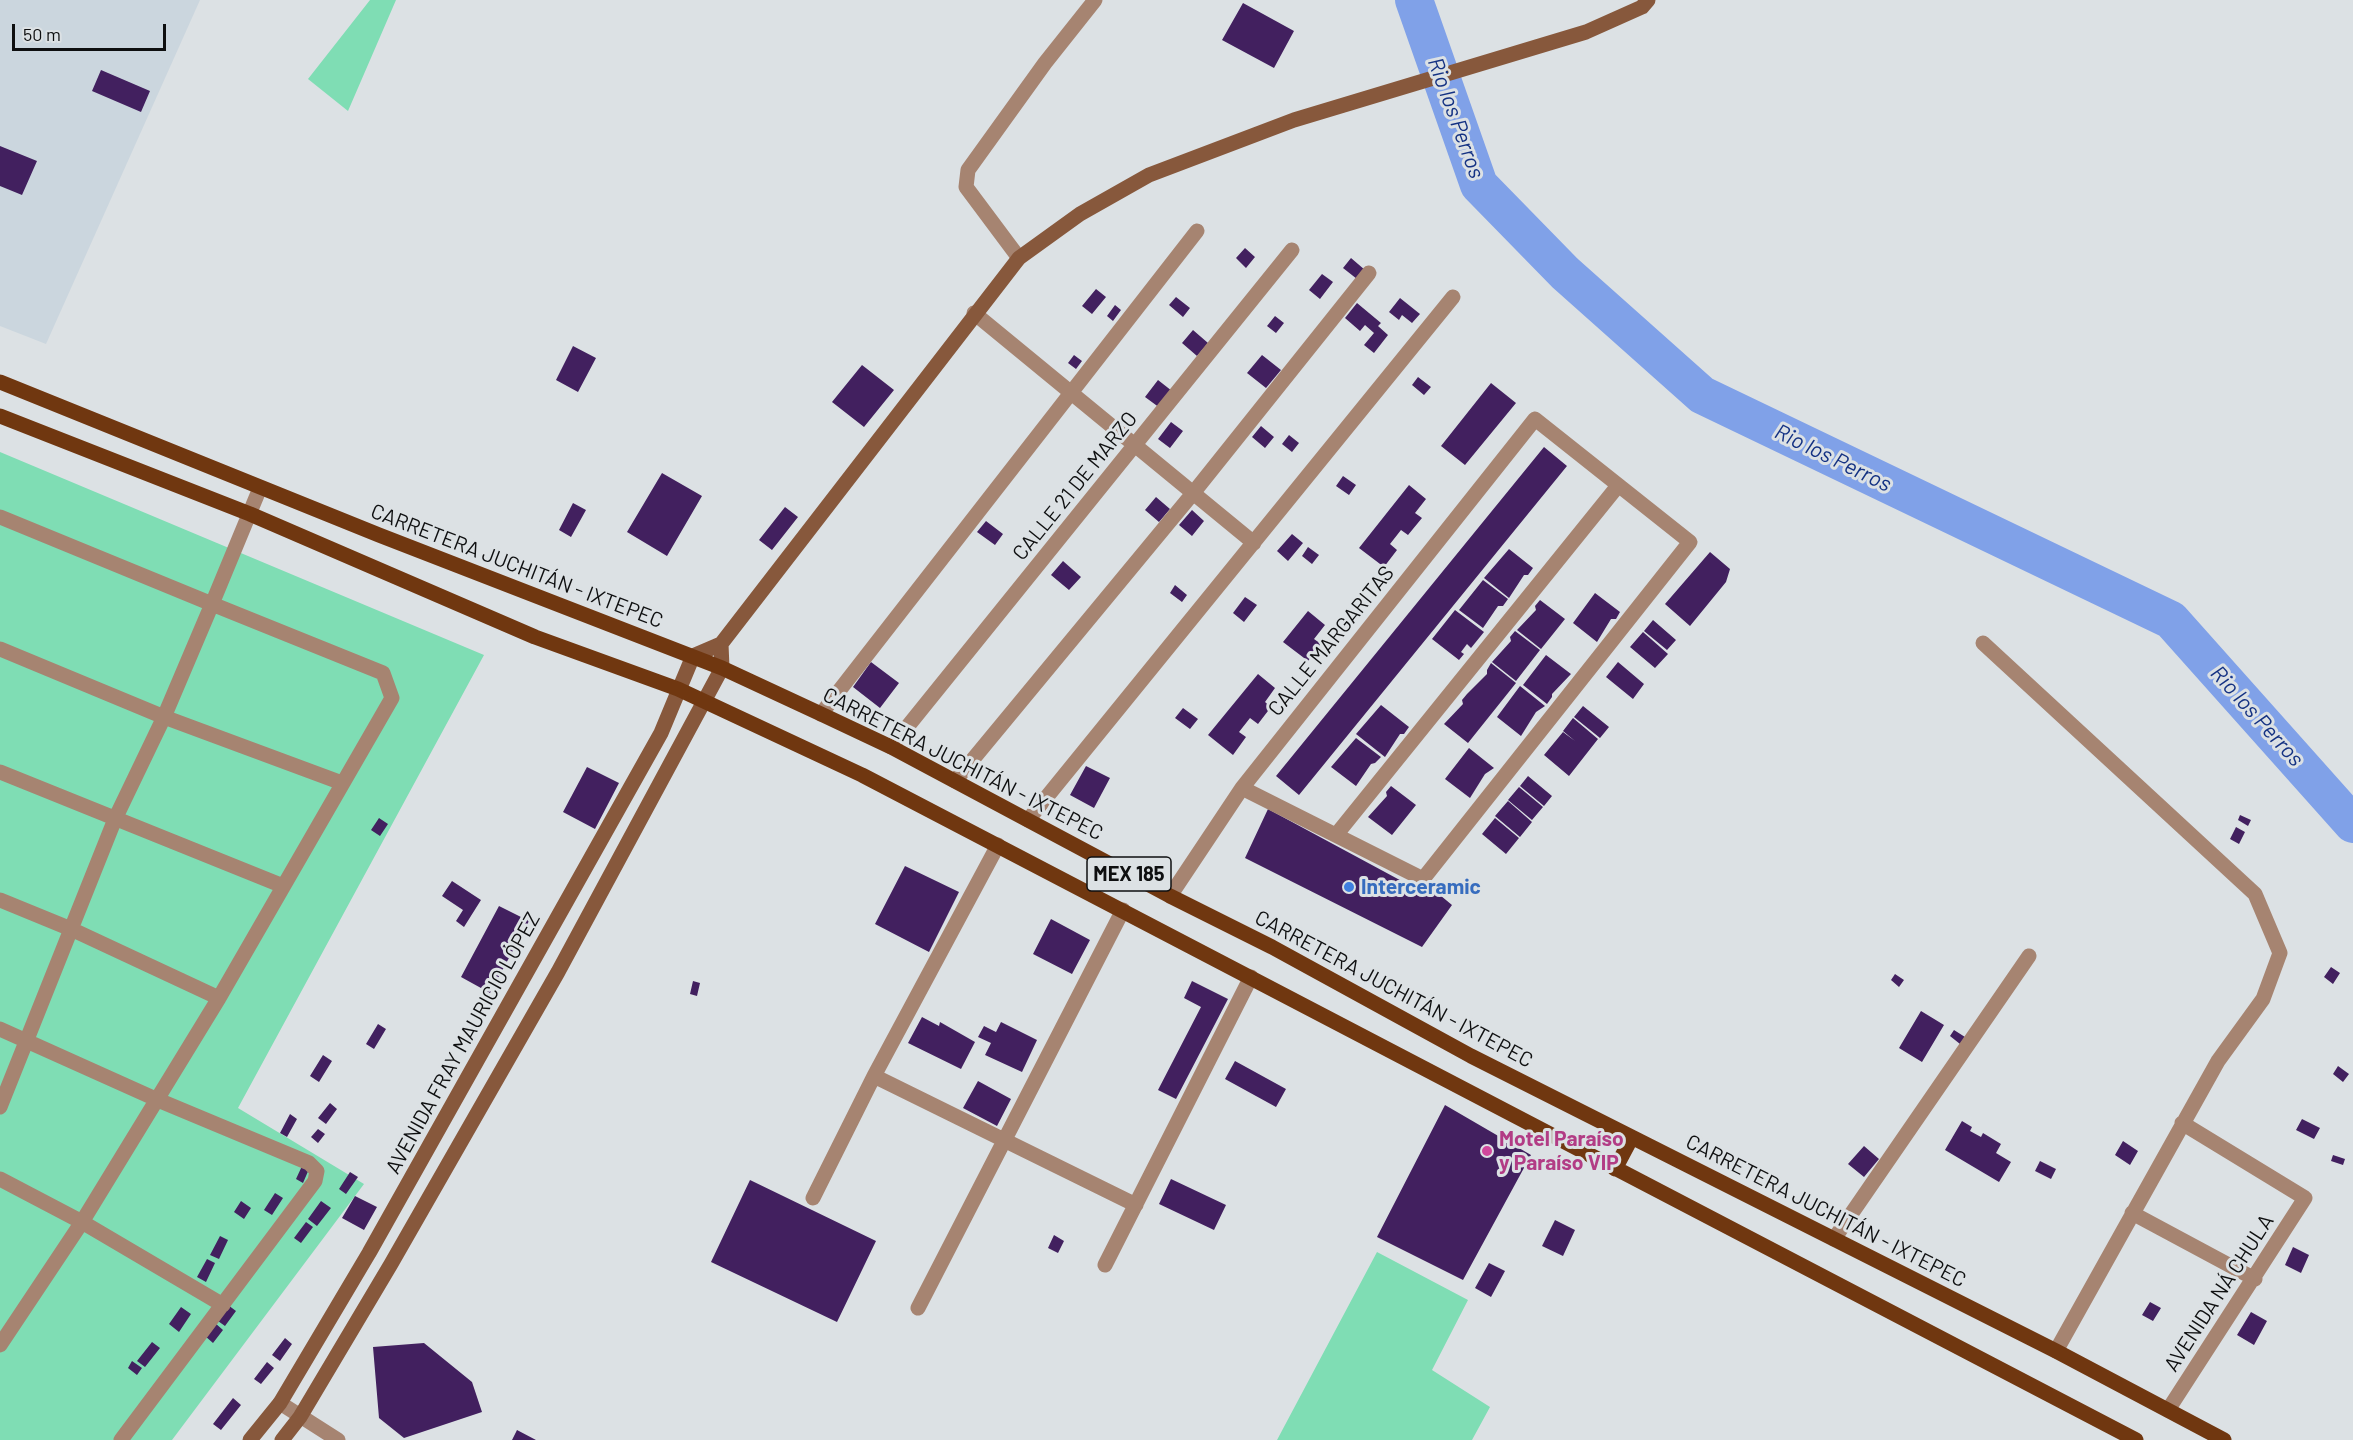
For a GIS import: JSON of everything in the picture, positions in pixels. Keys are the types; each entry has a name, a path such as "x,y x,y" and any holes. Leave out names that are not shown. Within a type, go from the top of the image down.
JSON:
{"main road":[{"name":"CARRETERA JUCHITÁN - IXTEPEC","path":"0,382 261,488 693,656 891,747 1170,896 1272,947 1471,1056 2056,1352 2224,1440"},
{"name":"MEX 185","path":"0,416 250,514 535,637 678,689 862,775 2136,1440"},
{"path":"1615,1169 1632,1137"}],"street":[{"path":"1019,258 966,187 968,170 1045,63 1095,0"},
{"path":"693,656 721,644 974,313 1019,258 1080,214 1149,175 1294,120 1586,32 1642,7 1648,0"},
{"path":"821,714 891,621 1197,231"},
{"name":"CALLE 21 DE MARZO","path":"891,747 1292,250"},
{"path":"955,781 1194,492 1369,273"},
{"path":"1028,820 1453,297"},
{"path":"974,313 1254,543"},
{"name":"CALLE MARGARITAS","path":"1170,896 1242,788 1535,419 1617,487"},
{"path":"1242,788 1423,879 1690,542 1617,487 1336,835"},
{"path":"0,1107 115,819 164,717 261,488"},
{"path":"0,517 383,673 392,698 158,1100 82,1222 0,1345"},
{"path":"1983,643 2255,894 2280,953 2263,999 2218,1061 2056,1352"},
{"path":"282,1440 300,1417 558,972 722,668 721,644"},
{"path":"0,649 164,717 342,783"},
{"name":"AVENIDA FRAY MAURICIO LÓPEZ","path":"250,1440 280,1403 375,1243 661,733 693,656"},
{"path":"0,772 283,886"},
{"path":"813,1198 874,1076 998,845"},
{"path":"0,900 71,929 219,998"},
{"path":"918,1308 1123,910"},
{"path":"1834,1239 2029,956"},
{"path":"1105,1265 1251,977"},
{"path":"0,1029 27,1039 158,1100 309,1163 316,1171 315,1181 121,1440"},
{"path":"874,1076 1136,1205"},
{"name":"AVENIDA NÁ CHULA","path":"2168,1410 2255,1279 2305,1198 2182,1123"},
{"path":"0,1179 82,1222 222,1305"},
{"path":"2132,1213 2255,1279"},
{"path":"280,1403 338,1440"}],"shaded area":[{"path":"0,0 200,0 46,344 0,326"}],"green space":[{"path":"370,0 396,0 348,111 308,79"},
{"path":"0,452 484,655 238,1108 364,1184 172,1440 0,1440"},
{"path":"1377,1252 1468,1300 1432,1370 1490,1407 1472,1440 1277,1440"}],"building":[{"path":"1243,3 1294,31 1274,68 1222,40"},
{"path":"101,70 150,91 141,112 92,91"},
{"path":"0,146 37,161 22,195 0,186"},
{"path":"1245,248 1255,257 1246,268 1236,258"},
{"path":"1351,258 1365,270 1357,279 1343,268"},
{"path":"1322,274 1333,282 1320,299 1309,290"},
{"path":"1096,289 1106,297 1092,314 1082,306"},
{"path":"1176,297 1190,308 1183,317 1169,305"},
{"path":"1400,298 1420,314 1412,323 1402,315 1399,320 1389,312"},
{"path":"1357,303 1381,323 1378,326 1388,335 1374,353 1364,345 1374,333 1365,325 1360,331 1345,318"},
{"path":"1115,305 1121,310 1113,321 1107,316"},
{"path":"1275,316 1284,323 1276,333 1267,326"},
{"path":"1193,330 1208,343 1197,356 1182,343"},
{"path":"573,346 596,358 578,392 556,380"},
{"path":"1074,355 1082,361 1076,369 1068,363"},
{"path":"1262,355 1281,370 1266,388 1247,373"},
{"path":"862,365 894,390 864,427 832,402"},
{"path":"1418,377 1431,387 1424,395 1412,385"},
{"path":"1158,380 1172,391 1160,408 1145,397"},
{"path":"1491,383 1516,403 1465,465 1441,446"},
{"path":"1171,422 1183,431 1170,448 1158,439"},
{"path":"1261,426 1274,437 1265,448 1252,437"},
{"path":"1289,435 1299,443 1292,452 1282,444"},
{"path":"1544,447 1567,466 1299,795 1276,776"},
{"path":"662,473 702,496 667,556 627,532"},
{"path":"1343,476 1356,485 1349,495 1336,486"},
{"path":"1409,485 1426,499 1415,513 1422,518 1408,535 1401,530 1390,544 1397,550 1384,567 1359,548"},
{"path":"1156,497 1170,509 1159,522 1145,510"},
{"path":"573,503 586,510 571,537 559,530"},
{"path":"785,507 798,517 772,550 759,540"},
{"path":"1192,510 1204,521 1192,536 1179,525"},
{"path":"986,521 1003,534 995,545 977,532"},
{"path":"1292,534 1303,543 1288,561 1277,551"},
{"path":"1308,547 1319,555 1312,564 1302,556"},
{"path":"1509,549 1533,568 1528,575 1524,575 1509,598 1484,578"},
{"path":"1710,552 1730,569 1726,582 1690,626 1665,604"},
{"path":"1063,561 1081,577 1069,590 1051,575"},
{"path":"1483,580 1508,599 1503,606 1498,606 1483,628 1459,610"},
{"path":"1175,585 1187,595 1182,602 1170,593"},
{"path":"1595,593 1620,612 1616,619 1611,619 1597,642 1573,623"},
{"path":"1245,597 1257,605 1244,622 1233,613"},
{"path":"1540,600 1565,619 1541,649 1517,630 1536,610 1535,606"},
{"path":"1455,610 1484,632 1471,648 1467,644 1459,660 1432,639"},
{"path":"1308,611 1325,625 1314,639 1321,644 1308,661 1283,642"},
{"path":"1653,620 1676,640 1667,650 1644,631"},
{"path":"1515,631 1540,650 1516,681 1492,662 1511,641 1510,637"},
{"path":"1643,632 1668,654 1655,668 1630,647"},
{"path":"1546,655 1571,674 1552,694 1547,704 1523,685"},
{"path":"871,662 899,683 880,708 853,687"},
{"path":"1618,662 1644,684 1633,699 1606,677"},
{"path":"1491,663 1516,683 1468,743 1444,724 1463,704 1462,700 1467,694 1487,674"},
{"path":"1258,674 1275,688 1265,702 1271,707 1258,724 1250,718 1239,732 1246,737 1233,755 1208,735"},
{"path":"1520,686 1545,706 1536,712 1521,736 1497,717"},
{"path":"1381,705 1409,727 1404,734 1400,734 1385,757 1356,734"},
{"path":"1583,706 1609,727 1600,738 1574,717"},
{"path":"1183,708 1198,719 1190,729 1175,718"},
{"path":"1573,718 1598,739 1569,776 1544,755 1563,732 1575,741 1563,731"},
{"path":"1356,738 1381,757 1371,764 1356,786 1331,767"},
{"path":"1469,748 1494,768 1485,774 1470,798 1445,779"},
{"path":"1086,766 1110,778 1094,808 1070,795"},
{"path":"587,767 619,783 595,829 563,812"},
{"path":"1528,776 1552,796 1544,806 1520,786"},
{"path":"1391,786 1416,805 1392,835 1368,817 1387,796 1386,792"},
{"path":"1519,787 1543,807 1532,820 1508,800"},
{"path":"1508,801 1532,822 1520,837 1495,816"},
{"path":"1268,809 1422,892 1429,886 1452,905 1422,947 1245,858"},
{"path":"2240,815 2251,820 2248,826 2238,820"},
{"path":"379,818 388,824 380,836 371,830"},
{"path":"1495,818 1519,838 1506,854 1482,834"},
{"path":"2236,827 2245,832 2239,844 2230,839"},
{"path":"905,866 959,892 929,952 875,924"},
{"path":"452,881 481,900 464,927 456,921 463,910 442,896"},
{"path":"499,906 529,921 490,993 461,977"},
{"path":"1051,919 1090,940 1072,974 1033,954"},
{"path":"2331,967 2340,973 2333,984 2324,977"},
{"path":"1895,974 1904,980 1899,987 1891,980"},
{"path":"693,981 700,983 697,996 690,994"},
{"path":"1192,981 1228,999 1176,1099 1158,1090 1201,1007 1184,998"},
{"path":"1921,1011 1944,1025 1922,1062 1899,1048"},
{"path":"922,1017 939,1026 940,1022 975,1042 961,1069 908,1043"},
{"path":"1001,1022 1037,1040 1022,1072 985,1055 991,1043 978,1037 984,1026 996,1032"},
{"path":"378,1024 386,1029 374,1049 366,1044"},
{"path":"1954,1030 1965,1037 1960,1044 1950,1036"},
{"path":"323,1055 332,1061 319,1082 310,1076"},
{"path":"1235,1061 1286,1089 1276,1107 1225,1079"},
{"path":"2338,1066 2349,1074 2343,1082 2333,1074"},
{"path":"978,1081 1011,1099 997,1126 963,1108"},
{"path":"330,1103 337,1109 326,1124 318,1118"},
{"path":"1445,1105 1531,1155 1463,1280 1377,1237"},
{"path":"290,1114 297,1119 287,1137 280,1133"},
{"path":"2302,1119 2320,1128 2314,1139 2296,1130"},
{"path":"1962,1121 1972,1127 1970,1131 1981,1137 1983,1133 2001,1144 1996,1153 2011,1162 1999,1182 1945,1150"},
{"path":"318,1129 325,1134 318,1143 311,1137"},
{"path":"2123,1141 2138,1151 2130,1165 2115,1155"},
{"path":"1864,1146 1879,1159 1864,1177 1848,1164"},
{"path":"2333,1155 2345,1159 2343,1165 2331,1161"},
{"path":"2040,1161 2056,1169 2051,1179 2035,1171"},
{"path":"302,1166 309,1169 303,1183 296,1179"},
{"path":"350,1172 358,1177 346,1194 339,1189"},
{"path":"1171,1179 1226,1205 1214,1230 1159,1204"},
{"path":"750,1180 876,1241 837,1322 711,1262"},
{"path":"275,1193 283,1198 272,1215 264,1210"},
{"path":"355,1196 377,1207 364,1230 342,1218"},
{"path":"241,1201 251,1208 244,1219 234,1212"},
{"path":"321,1201 331,1208 317,1226 308,1219"},
{"path":"1555,1220 1575,1230 1563,1256 1542,1246"},
{"path":"306,1222 313,1227 301,1243 294,1238"},
{"path":"1054,1235 1064,1241 1058,1253 1048,1248"},
{"path":"220,1236 228,1240 219,1259 210,1255"},
{"path":"2293,1247 2309,1255 2301,1273 2285,1265"},
{"path":"207,1259 215,1263 206,1282 197,1277"},
{"path":"1489,1263 1505,1271 1491,1297 1475,1288"},
{"path":"2150,1302 2161,1308 2153,1321 2142,1315"},
{"path":"228,1305 236,1311 225,1326 218,1321"},
{"path":"181,1307 191,1314 179,1332 169,1324"},
{"path":"2251,1312 2267,1321 2254,1345 2237,1335"},
{"path":"215,1323 223,1330 213,1343 205,1336"},
{"path":"285,1338 292,1344 280,1361 272,1355"},
{"path":"152,1342 160,1348 145,1367 137,1361"},
{"path":"424,1343 472,1382 482,1412 404,1438 379,1418 373,1347"},
{"path":"132,1361 142,1368 137,1375 128,1368"},
{"path":"267,1362 274,1368 261,1384 254,1379"},
{"path":"233,1398 241,1405 221,1430 213,1424"},
{"path":"517,1430 536,1440 512,1440"}],"waterway":[{"name":"Rio los Perros","path":"1414,0 1479,185 1565,273 1702,395 2171,620 2353,824"}],"place":[{"name":"Interceramic","path":"1349,887"},
{"name":"Motel Paraíso y Paraíso VIP","path":"1487,1151"}]}
